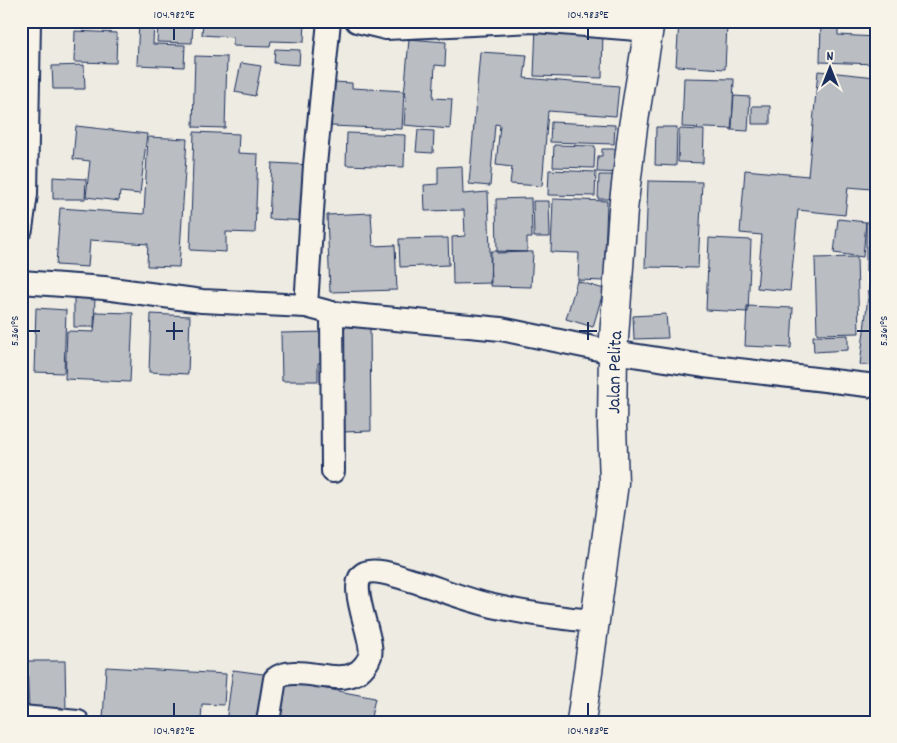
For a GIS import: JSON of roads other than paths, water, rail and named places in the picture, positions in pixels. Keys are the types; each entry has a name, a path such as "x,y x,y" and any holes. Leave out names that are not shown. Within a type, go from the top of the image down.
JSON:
{"street":[{"path":"21,229 26,194 29,21"},
{"path":"306,306 315,165 329,21"},
{"path":"356,21 386,28 535,21 650,26"},
{"name":"Jalan Pelita","path":"580,722 614,483 612,426 613,352 623,210 633,127 650,26"},
{"path":"21,282 104,288 202,301 306,306 332,313 501,329 613,352 704,366 876,386"},
{"path":"332,313 333,471"},
{"path":"268,722 275,679 280,675 345,677 356,673 365,666 371,654 358,592 359,579 363,574 371,571 390,574 493,606 594,621"},
{"path":"21,717 78,722"}]}
